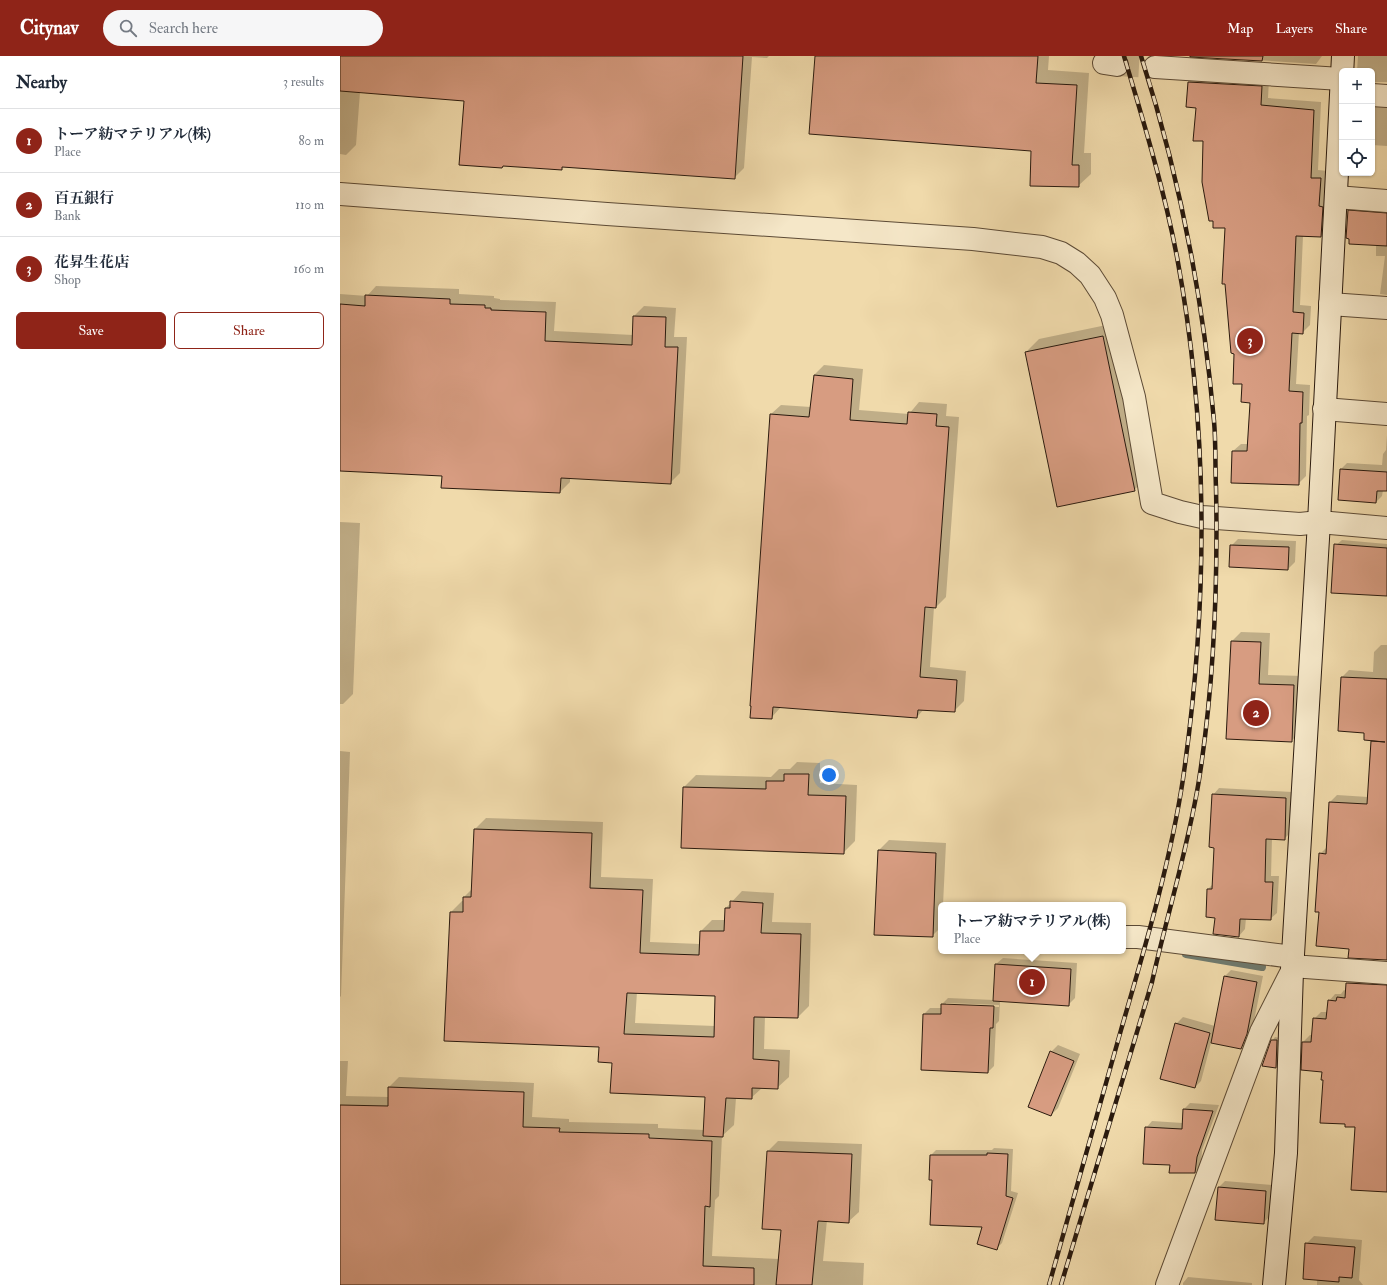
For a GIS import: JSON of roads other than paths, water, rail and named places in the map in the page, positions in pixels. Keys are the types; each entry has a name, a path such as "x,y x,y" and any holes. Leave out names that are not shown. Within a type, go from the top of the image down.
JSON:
{"street":[{"path":"1342,68 1343,56"},
{"path":"1155,67 1339,89"},
{"path":"1375,95 1387,96"},
{"path":"1274,1285 1286,1153 1292,964 1319,522 1340,104"},
{"path":"340,194 972,240 1042,247 1060,253 1078,263 1090,275 1105,298 1112,315 1134,397 1152,503 1202,517 1300,524 1319,522 1387,528"},
{"path":"1336,197 1387,201"},
{"path":"1330,304 1387,308"},
{"path":"1324,409 1387,414"},
{"path":"1126,938 1138,938 1292,964 1387,973"},
{"path":"1167,1285 1261,1032 1292,964"}],"waterway":[{"path":"1186,954 1262,967"}],"tunnel":[{"path":"1117,65 1155,67"}],"railway":[{"path":"1049,1285 1148,937 1164,874 1178,811 1183,779 1197,649 1201,583 1200,452 1195,387 1187,322 1177,257 1166,206 1124,56"},
{"path":"1061,1285 1152,982 1183,856 1199,780 1208,708 1214,634 1216,561 1215,429 1209,375 1188,237 1167,146 1141,56"}],"place":[{"name":"花昇生花店","path":"1250,341"},
{"name":"百五銀行","path":"1256,713"},
{"name":"トーア紡マテリアル(株)","path":"1032,982"}]}
